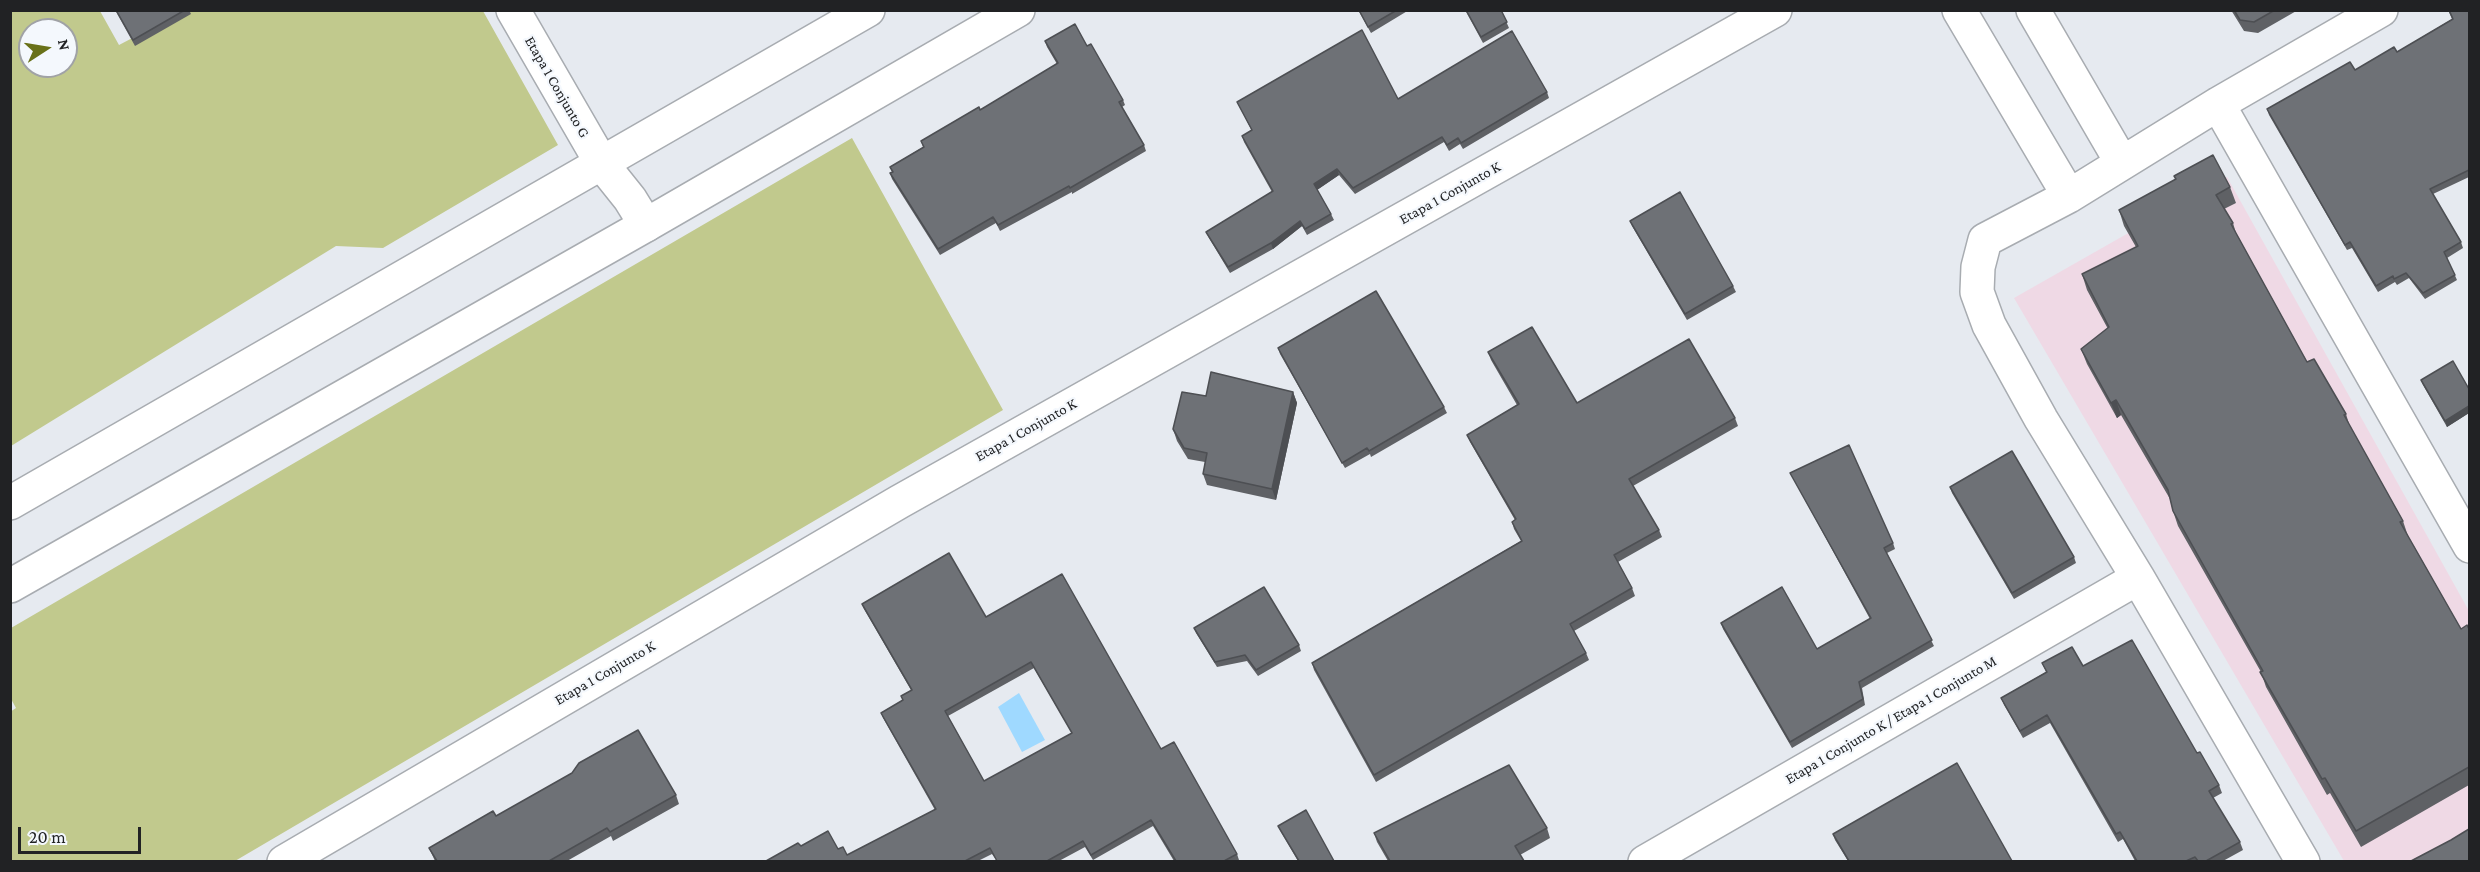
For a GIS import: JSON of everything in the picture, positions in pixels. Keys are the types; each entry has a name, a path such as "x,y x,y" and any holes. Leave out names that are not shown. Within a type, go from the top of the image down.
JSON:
{"street":[{"name":"Etapa 1 Conjunto G","path":"513,10 602,164 630,199 646,225"},
{"path":"10,503 868,10"},
{"path":"10,586 646,225 1018,10"},
{"name":"Etapa 1 Conjunto K","path":"284,861 899,502 1775,10"},
{"path":"1959,10 2069,196"},
{"path":"2033,10 2122,164"},
{"path":"2303,861 2138,578 2041,419 1989,325 1977,292 1977,267 1985,240 2069,196 2218,104 2381,10"},
{"path":"2218,104 2469,546"},
{"name":"Etapa 1 Conjunto K / Etapa 1 Conjunto M","path":"1645,861 2138,578"}],"shaded area":[{"path":"2227,177 2469,611 2469,861 2344,861 2014,298"}],"green space":[{"path":"11,11 100,11 119,45 184,11 483,11 558,145 383,248 336,246 11,446"},
{"path":"852,138 1003,410 235,861 11,861 10,712 16,708 11,699 11,628"}],"water":[{"path":"1019,693 1045,740 1022,752 998,707"}],"building":[{"path":"116,10 185,10 133,40"},
{"path":"1359,10 1397,10 1368,27"},
{"path":"1466,10 1501,10 1507,22 1481,37"},
{"path":"2234,10 2275,10 2254,22 2240,20"},
{"path":"2449,10 2469,10 2469,170 2430,189 2461,242 2444,252 2455,275 2423,293 2406,273 2394,279 2393,276 2376,286 2350,242 2345,245 2267,109 2350,62 2355,70 2394,47 2397,52 2453,19"},
{"path":"1075,24 1087,46 1091,44 1123,100 1119,102 1144,145 1070,188 1069,186 998,225 993,217 938,249 890,173 893,172 890,167 924,147 921,141 979,107 980,110 1058,63 1045,41"},
{"path":"1362,30 1398,99 1512,31 1547,92 1461,143 1458,138 1447,145 1442,137 1353,188 1337,169 1314,184 1331,214 1305,229 1300,221 1271,243 1228,267 1206,232 1273,191 1242,136 1252,130 1237,102"},
{"path":"2213,155 2230,187 2216,195 2233,223 2231,224 2307,362 2314,359 2346,414 2344,415 2403,521 2400,522 2461,629 2467,625 2469,629 2469,767 2356,831 2325,778 2322,779 2260,672 2263,671 2173,511 2168,490 2116,400 2111,403 2081,349 2109,327 2082,274 2138,246 2119,210 2176,179 2174,176"},
{"path":"1680,192 1733,286 1685,314 1630,221"},
{"path":"1376,291 1444,407 1369,451 1367,448 1342,463 1278,348"},
{"path":"1532,327 1577,403 1689,339 1735,418 1629,479 1659,530 1614,555 1632,588 1570,624 1586,653 1374,775 1312,663 1522,541 1512,522 1516,519 1467,435 1519,404 1488,352"},
{"path":"2453,361 2469,389 2469,406 2445,421 2421,380"},
{"path":"1211,372 1293,392 1272,489 1203,474 1207,453 1184,448 1173,429 1182,392 1206,396"},
{"path":"1849,445 1893,543 1884,548 1932,640 1859,682 1863,699 1790,742 1721,623 1782,587 1817,649 1871,618 1790,473"},
{"path":"2012,451 2074,557 2012,593 1950,487"},
{"path":"949,553 986,617 1062,574 1161,749 1174,742 1237,854 1224,861 1176,861 1151,820 1091,855 1083,841 1047,861 997,861 990,848 965,861 766,861 798,843 801,846 828,831 838,849 843,847 847,855 936,809 881,713 903,700 901,696 912,690 862,604","holes":["1031,662 1072,733 984,781 945,711"]},
{"path":"1264,587 1299,645 1256,670 1245,655 1215,662 1194,628"},
{"path":"2132,640 2197,753 2200,752 2219,785 2209,791 2240,842 2206,861 2198,861 2195,857 2186,861 2137,861 2120,832 2116,834 2047,715 2020,731 2001,698 2047,672 2042,663 2072,647 2083,666"},
{"path":"638,730 676,795 610,832 607,828 549,861 437,861 429,848 493,811 496,816 572,773 579,763"},
{"path":"1957,763 2012,861 1849,861 1833,834"},
{"path":"1509,765 1547,828 1515,846 1524,861 1390,861 1374,833"},
{"path":"1306,810 1334,861 1299,861 1278,826"},
{"path":"2469,829 2469,861 2411,861 2451,840"}]}
